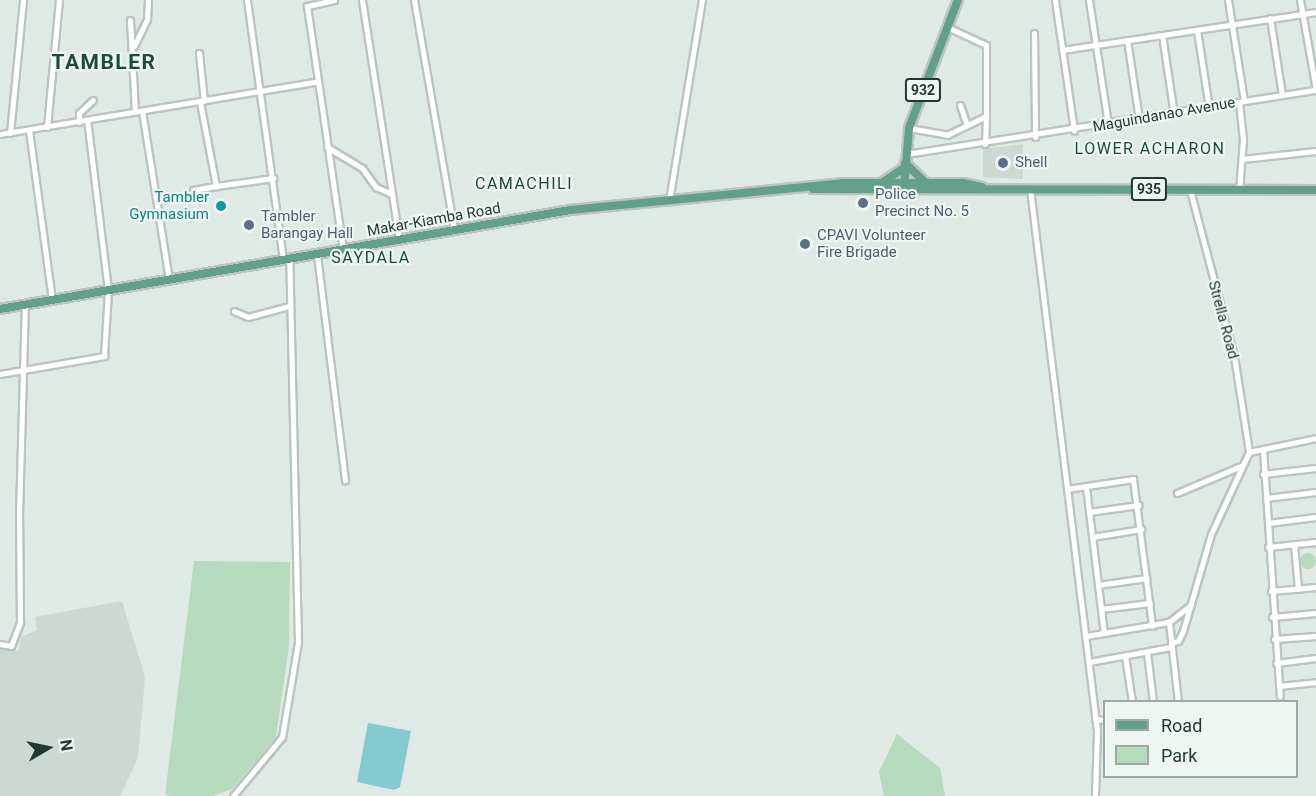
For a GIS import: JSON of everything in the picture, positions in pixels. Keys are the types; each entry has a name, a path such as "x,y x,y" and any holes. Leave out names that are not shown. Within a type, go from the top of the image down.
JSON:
{"main road":[{"name":"932","path":"904,186 909,128 958,0"},
{"path":"883,182 905,161 925,183"},
{"name":"Makar-Kiamba Road","path":"804,188 824,184 883,182 904,186 925,183 982,187"},
{"name":"Makar-Kiamba Road","path":"0,309 570,210 804,188 904,186 1316,190"}],"street":[{"path":"10,133 22,0"},
{"path":"46,127 60,0"},
{"path":"133,48 147,19 148,0"},
{"path":"233,796 282,737 297,653 286,259 246,0"},
{"path":"334,0 307,6 315,82 343,250"},
{"path":"362,0 399,240"},
{"path":"414,0 454,230"},
{"path":"669,201 702,0"},
{"path":"1055,0 1074,131"},
{"path":"1089,0 1094,46 1108,124"},
{"path":"1228,0 1241,102 1242,159 1239,191"},
{"path":"1300,0 1316,90"},
{"path":"1062,50 1316,12"},
{"path":"1270,18 1282,95"},
{"path":"130,20 135,112"},
{"path":"948,27 986,45 985,144"},
{"path":"1197,30 1209,108"},
{"path":"1034,33 1035,137"},
{"path":"1162,35 1174,114"},
{"path":"1127,40 1139,119"},
{"path":"199,53 202,101 216,186"},
{"path":"0,135 202,101 261,94 315,82"},
{"name":"Maguindanao Avenue","path":"905,161 985,144 1316,90"},
{"path":"79,122 79,113 93,100"},
{"path":"960,105 967,125"},
{"path":"142,111 169,279"},
{"path":"909,128 940,135 986,116"},
{"path":"0,374 104,356 108,290 87,120"},
{"path":"29,129 52,301"},
{"path":"327,147 362,168 376,187 392,194"},
{"path":"1242,159 1316,151"},
{"path":"193,190 273,178"},
{"path":"1030,187 1089,662 1098,749 1095,796"},
{"name":"Strella Road","path":"1190,190 1234,356 1249,452"},
{"path":"317,255 345,480"},
{"path":"0,644 11,646 20,622 19,515 26,305"},
{"path":"234,311 252,317 289,306"},
{"path":"1089,662 1147,652 1171,645 1179,639 1211,534 1249,452 1316,438"},
{"path":"1263,449 1272,617 1280,696"},
{"path":"1177,493 1242,466"},
{"path":"1263,474 1316,468"},
{"path":"1066,489 1132,478 1138,505 1152,626"},
{"path":"1086,487 1104,633"},
{"path":"1266,498 1316,492"},
{"path":"1089,512 1138,505"},
{"path":"1268,523 1316,517"},
{"path":"1092,537 1141,529"},
{"path":"1268,547 1316,542"},
{"path":"1294,544 1298,589"},
{"path":"1098,585 1147,578"},
{"path":"1271,591 1316,587"},
{"path":"1101,609 1150,603"},
{"path":"1086,636 1168,622 1191,605"},
{"path":"1272,617 1316,613"},
{"path":"1168,622 1178,700"},
{"path":"1274,639 1316,636"},
{"path":"1147,652 1153,700"},
{"path":"1125,656 1132,700"},
{"path":"1276,663 1316,658"},
{"path":"1279,686 1316,682"},
{"path":"1095,719 1103,720"}],"shaded area":[{"name":"Shell","path":"1023,144 1023,179 983,177 983,149"},
{"path":"122,601 145,677 138,758 120,796 0,796 0,648 18,651 21,637 37,630 35,617"}],"green space":[{"path":"1308,553 1314,555 1316,561 1314,567 1308,569 1302,567 1300,561 1302,555"},
{"path":"194,561 290,562 289,646 276,737 232,789 213,796 171,796 165,795"},
{"path":"897,734 940,768 945,796 884,796 879,772"}],"water":[{"path":"368,723 411,731 400,787 394,790 357,782"}],"place":[{"name":"Shell","path":"1003,163"},
{"name":"Police Precinct No. 5","path":"863,203"},
{"name":"Tambler Gymnasium","path":"221,206"},
{"name":"Tambler Barangay Hall","path":"249,225"},
{"name":"CPAVI Volunteer Fire Brigade","path":"805,244"}],"district":[{"name":"TAMBLER","path":"104,62"},
{"name":"LOWER ACHARON","path":"1150,149"},
{"name":"CAMACHILI","path":"524,184"},
{"name":"SAYDALA","path":"371,258"}]}
